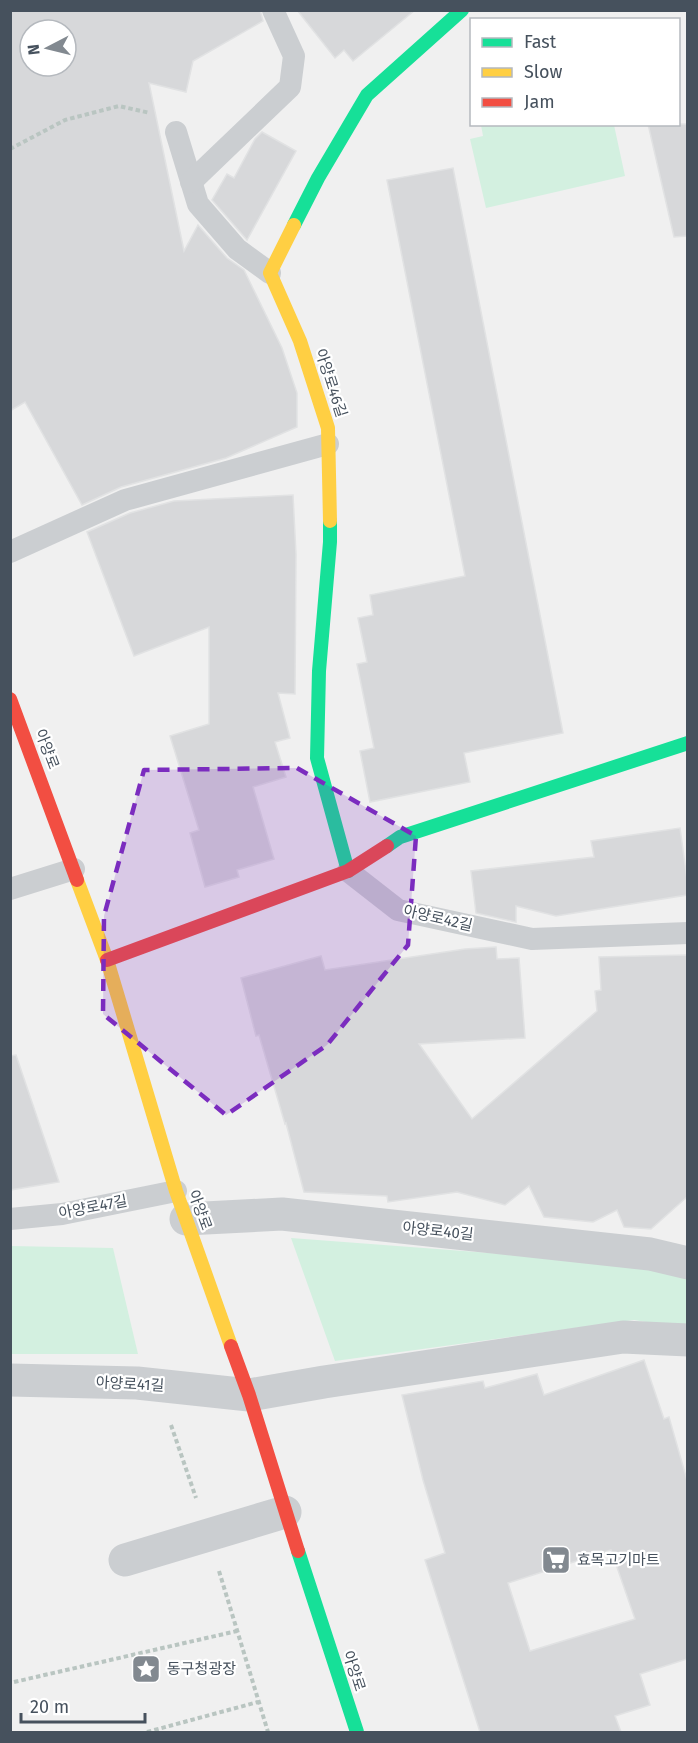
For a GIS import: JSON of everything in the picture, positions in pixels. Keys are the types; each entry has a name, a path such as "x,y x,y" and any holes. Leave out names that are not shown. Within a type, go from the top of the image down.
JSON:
{"street":[{"path":"270,273 318,178 367,95 462,10"},
{"name":"아양로46길","path":"270,273 300,341 328,428 330,542 319,671 317,758 348,871"},
{"name":"아양로","path":"10,699 107,960 181,1205 249,1395 357,1732"},
{"path":"107,960 348,871 400,837 687,742"},
{"name":"아양로40길","path":"181,1205 650,1254 687,1263"},
{"path":"249,1395 623,1337 685,1347"},
{"name":"아양로41길","path":"10,1380 137,1383 249,1395"},
{"path":"125,1560 285,1512"}],"lane":[{"path":"191,182 290,87 294,56 273,10"},
{"path":"176,132 198,204 237,249 270,273"},
{"path":"10,552 125,500 328,444"},
{"path":"10,890 74,869"},
{"name":"아양로42길","path":"348,871 398,910 532,939 687,933"},
{"name":"아양로47길","path":"10,1219 181,1205"}],"path":[{"path":"10,149 65,120 119,106 162,115 176,132"},
{"path":"14,1682 237,1631"},
{"path":"147,1732 258,1702"}],"highlighted area":[{"path":"297,768 416,836 408,945 327,1045 226,1115 103,1014 104,916 144,770"}],"green space":[{"path":"481,126 614,126 625,176 486,208 470,139 483,136"},
{"path":"291,1238 652,1265 687,1272 687,1329 634,1320 335,1361"},
{"path":"11,1246 113,1248 138,1354 11,1354"}],"building":[{"path":"11,10 260,10 263,21 193,61 186,92 149,83 184,251 198,225 227,258 244,270 282,348 297,393 297,427 226,458 121,487 82,505 25,402 10,411"},
{"path":"297,10 415,10 353,61 344,50 335,58"},
{"path":"687,124 687,236 674,237 648,126"},
{"path":"262,132 296,151 247,240 212,200 227,174 234,178 255,139"},
{"path":"453,168 563,733 464,753 470,782 370,802 360,751 374,748 357,664 367,662 358,618 373,615 370,595 465,576 387,180"},
{"path":"293,495 296,554 295,694 278,693 290,738 275,742 286,777 253,787 274,859 237,870 239,877 205,887 190,833 199,830 170,736 209,724 209,627 134,656 87,532 130,513 174,501"},
{"path":"680,828 687,895 556,916 516,906 516,922 476,913 471,871 594,857 591,841"},
{"path":"496,947 497,959 519,958 525,1038 419,1044 472,1119 597,1011 595,991 601,990 599,957 687,955 687,1197 651,1229 624,1227 617,1210 593,1222 544,1217 529,1186 505,1205 457,1192 388,1202 387,1196 304,1192 286,1123 259,1035 256,1036 241,978 321,956 325,970 465,949"},
{"path":"16,1055 59,1182 10,1190 10,1056"},
{"path":"644,1360 664,1419 669,1417 687,1480 687,1659 640,1674 650,1705 615,1716 621,1732 480,1732 425,1560 445,1553 423,1480 402,1395 483,1381 485,1388 537,1374 544,1395","holes":["611,1550 635,1619 530,1651 508,1583"]}],"traffic: fast":[{"path":"294,225 318,178 367,95 462,10"},
{"path":"330,521 319,671 317,758 348,871"},
{"path":"387,846 400,837 688,743"},
{"path":"298,1551 357,1732"}],"traffic: slow":[{"path":"294,225 270,273 300,341 328,428 330,521"},
{"path":"77,880 107,960 176,1191 231,1346"}],"traffic: jam":[{"path":"10,699 77,880"},
{"path":"107,960 348,871 387,846"},
{"path":"231,1346 249,1395 298,1551"}],"place":[{"name":"효목고기마트","path":"556,1560"},
{"name":"동구청광장","path":"146,1669"}]}
